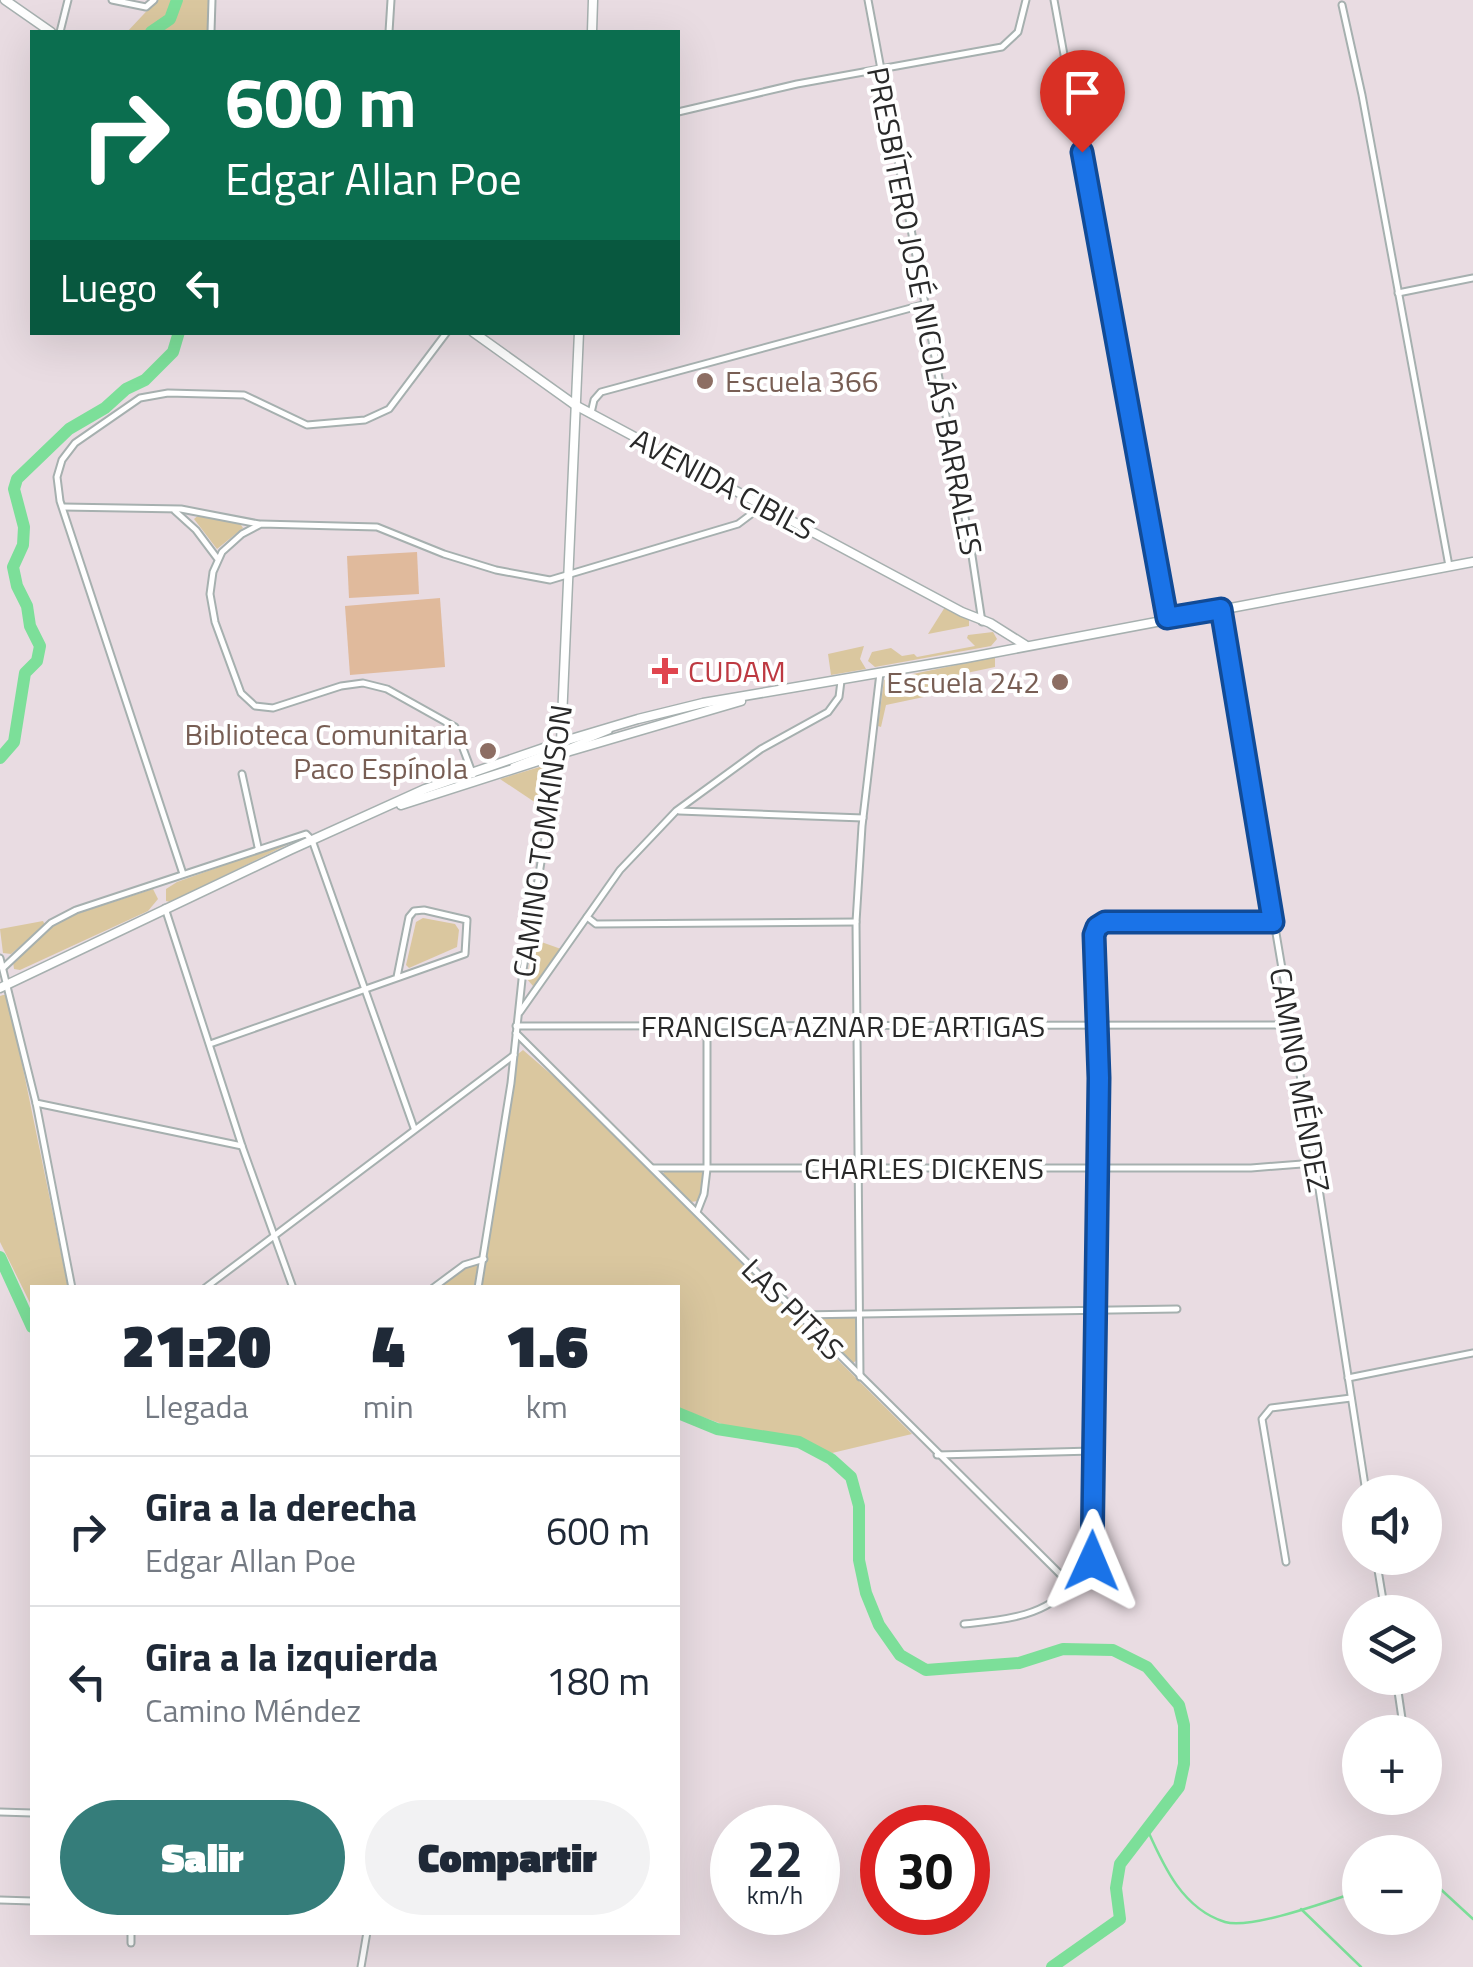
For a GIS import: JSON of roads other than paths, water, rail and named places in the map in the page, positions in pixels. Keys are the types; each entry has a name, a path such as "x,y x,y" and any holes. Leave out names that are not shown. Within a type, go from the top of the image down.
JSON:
{"main road":[{"path":"5,0 48,30"},
{"path":"592,30 593,0"},
{"name":"AVENIDA CIBILS","path":"477,335 574,405 982,622 998,632 1004,650"},
{"name":"CAMINO TOMKINSON","path":"560,748 579,335"},
{"path":"473,776 507,771 615,726 703,703 1473,562"},
{"name":"AVENIDA CIBILS","path":"982,622 1026,645"},
{"path":"4,986 358,818 560,748 767,694"}],"street":[{"path":"60,30 68,0"},
{"path":"112,0 146,7 154,0"},
{"path":"210,30 212,0"},
{"path":"390,30 391,0"},
{"name":"PRESBÍTERO JOSÉ NICOLÁS BARRALES","path":"868,0 982,622"},
{"path":"680,112 797,84 1002,47 1018,32 1026,0"},
{"path":"1054,0 1167,618"},
{"path":"1342,5 1449,566"},
{"path":"1398,293 1473,278"},
{"path":"591,413 601,392 924,304"},
{"path":"184,874 63,507 57,477 62,460 75,443 130,404 156,394 244,394 313,426 365,420 388,408 445,335"},
{"path":"63,507 172,509 261,524 377,527 433,551 541,579 567,577 738,524 759,502"},
{"path":"172,509 196,530 218,560"},
{"path":"261,524 234,540 218,560 211,583 211,607 235,680 249,701 273,708 352,683 378,685 455,727 473,776"},
{"name":"CAMINO MÉNDEZ","path":"1221,609 1315,1163 1363,1475"},
{"path":"860,1377 856,922 863,818 880,673"},
{"path":"518,1015 620,870 676,811 761,749 828,712 839,697 841,680"},
{"name":"CAMINO TOMKINSON","path":"479,1285 560,748"},
{"path":"242,774 258,847"},
{"path":"676,811 863,818"},
{"path":"3,968 37,934 64,915 306,834 312,840 414,1128"},
{"path":"165,908 291,1285"},
{"path":"210,1044 397,978 464,954 467,920 414,911 409,917 397,978"},
{"path":"586,917 596,924 856,922"},
{"path":"964,1624 1030,1613 1052,1604 1070,1585 1081,1585 1091,1568 1097,1312 1097,927 1105,922 1273,922"},
{"path":"0,958 36,1103 71,1285"},
{"name":"FRANCISCA AZNAR DE ARTIGAS","path":"516,1030 1289,1025"},
{"path":"697,1212 707,1169 707,1026"},
{"name":"LAS PITAS","path":"516,1030 1070,1585"},
{"path":"209,1285 514,1055"},
{"path":"36,1103 242,1146"},
{"name":"CHARLES DICKENS","path":"653,1168 1251,1168 1315,1163"},
{"path":"436,1285 464,1265 484,1258"},
{"path":"799,1315 1177,1309"},
{"path":"1348,1378 1473,1353"},
{"path":"1286,1562 1262,1419 1270,1408 1350,1398"},
{"path":"937,1455 1092,1451"},
{"path":"0,1812 30,1813"},
{"path":"0,1900 30,1901"},
{"path":"131,1935 131,1943"},
{"path":"361,1967 366,1935"}],"waterway":[{"path":"154,30 170,19 177,0"},
{"path":"0,758 14,742 25,673 37,661 40,646 13,567 23,545 24,527 14,489 17,479 69,429 145,380 173,352 178,335"},
{"path":"0,1257 30,1323"},
{"path":"680,1414 717,1429 799,1442 831,1459 851,1477 859,1506 859,1560 866,1593 879,1625 900,1655 926,1670 1019,1663 1063,1649 1113,1650 1147,1667 1179,1705 1184,1725 1184,1764 1179,1787 1120,1864 1116,1888 1120,1919 1052,1967"},
{"path":"1148,1831 1168,1872 1186,1897 1210,1916 1225,1922 1272,1918 1342,1897"},
{"path":"1442,1890 1473,1919"},
{"path":"1301,1909 1361,1967"}],"place":[{"name":"Escuela 366","path":"705,381"},
{"name":"CUDAM","path":"665,671"},
{"name":"Escuela 242","path":"1060,682"},
{"name":"Biblioteca Comunitaria Paco Espínola","path":"488,751"}]}
